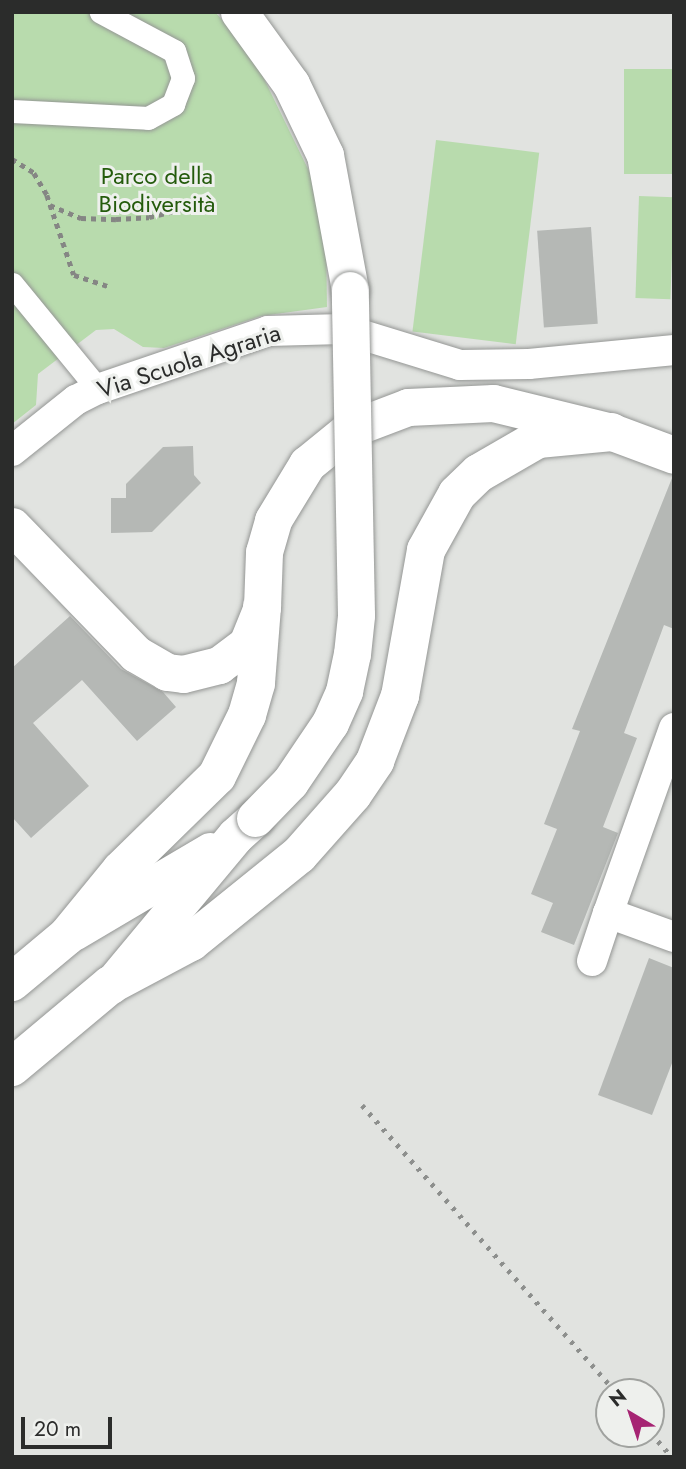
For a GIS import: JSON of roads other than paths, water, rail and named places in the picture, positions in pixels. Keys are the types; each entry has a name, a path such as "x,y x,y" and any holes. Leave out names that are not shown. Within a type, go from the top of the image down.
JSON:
{"highway":[{"path":"16,1062 110,985 191,942 299,855 354,794 374,761 400,696 426,550 457,494 479,473 538,439 612,432"},
{"path":"12,982 67,936 121,870 217,776 247,715 256,683 262,607"}],"street":[{"path":"12,111 148,118 173,104 183,78 174,51 101,12"},
{"path":"110,985 245,827 290,782 330,723 344,691 352,654 356,615 350,290 325,155 291,84 239,12"},
{"path":"12,284 98,389"},
{"name":"Via Scuola Agraria","path":"12,452 65,408 98,389 268,331 307,327 343,329 460,365 529,364 674,350"},
{"path":"12,526 136,654 167,672 201,672 232,657 247,644 262,607 264,552 286,493 329,442 351,429 408,407 493,403 612,432 674,455"},
{"path":"592,961 674,728"},
{"path":"67,936 245,827"},
{"path":"608,913 674,937"}],"railway":[{"path":"362,1105 604,1378"},
{"path":"664,1448 672,1457"}],"park label":[{"name":"Parco della Biodiversità","path":"157,190"}]}
